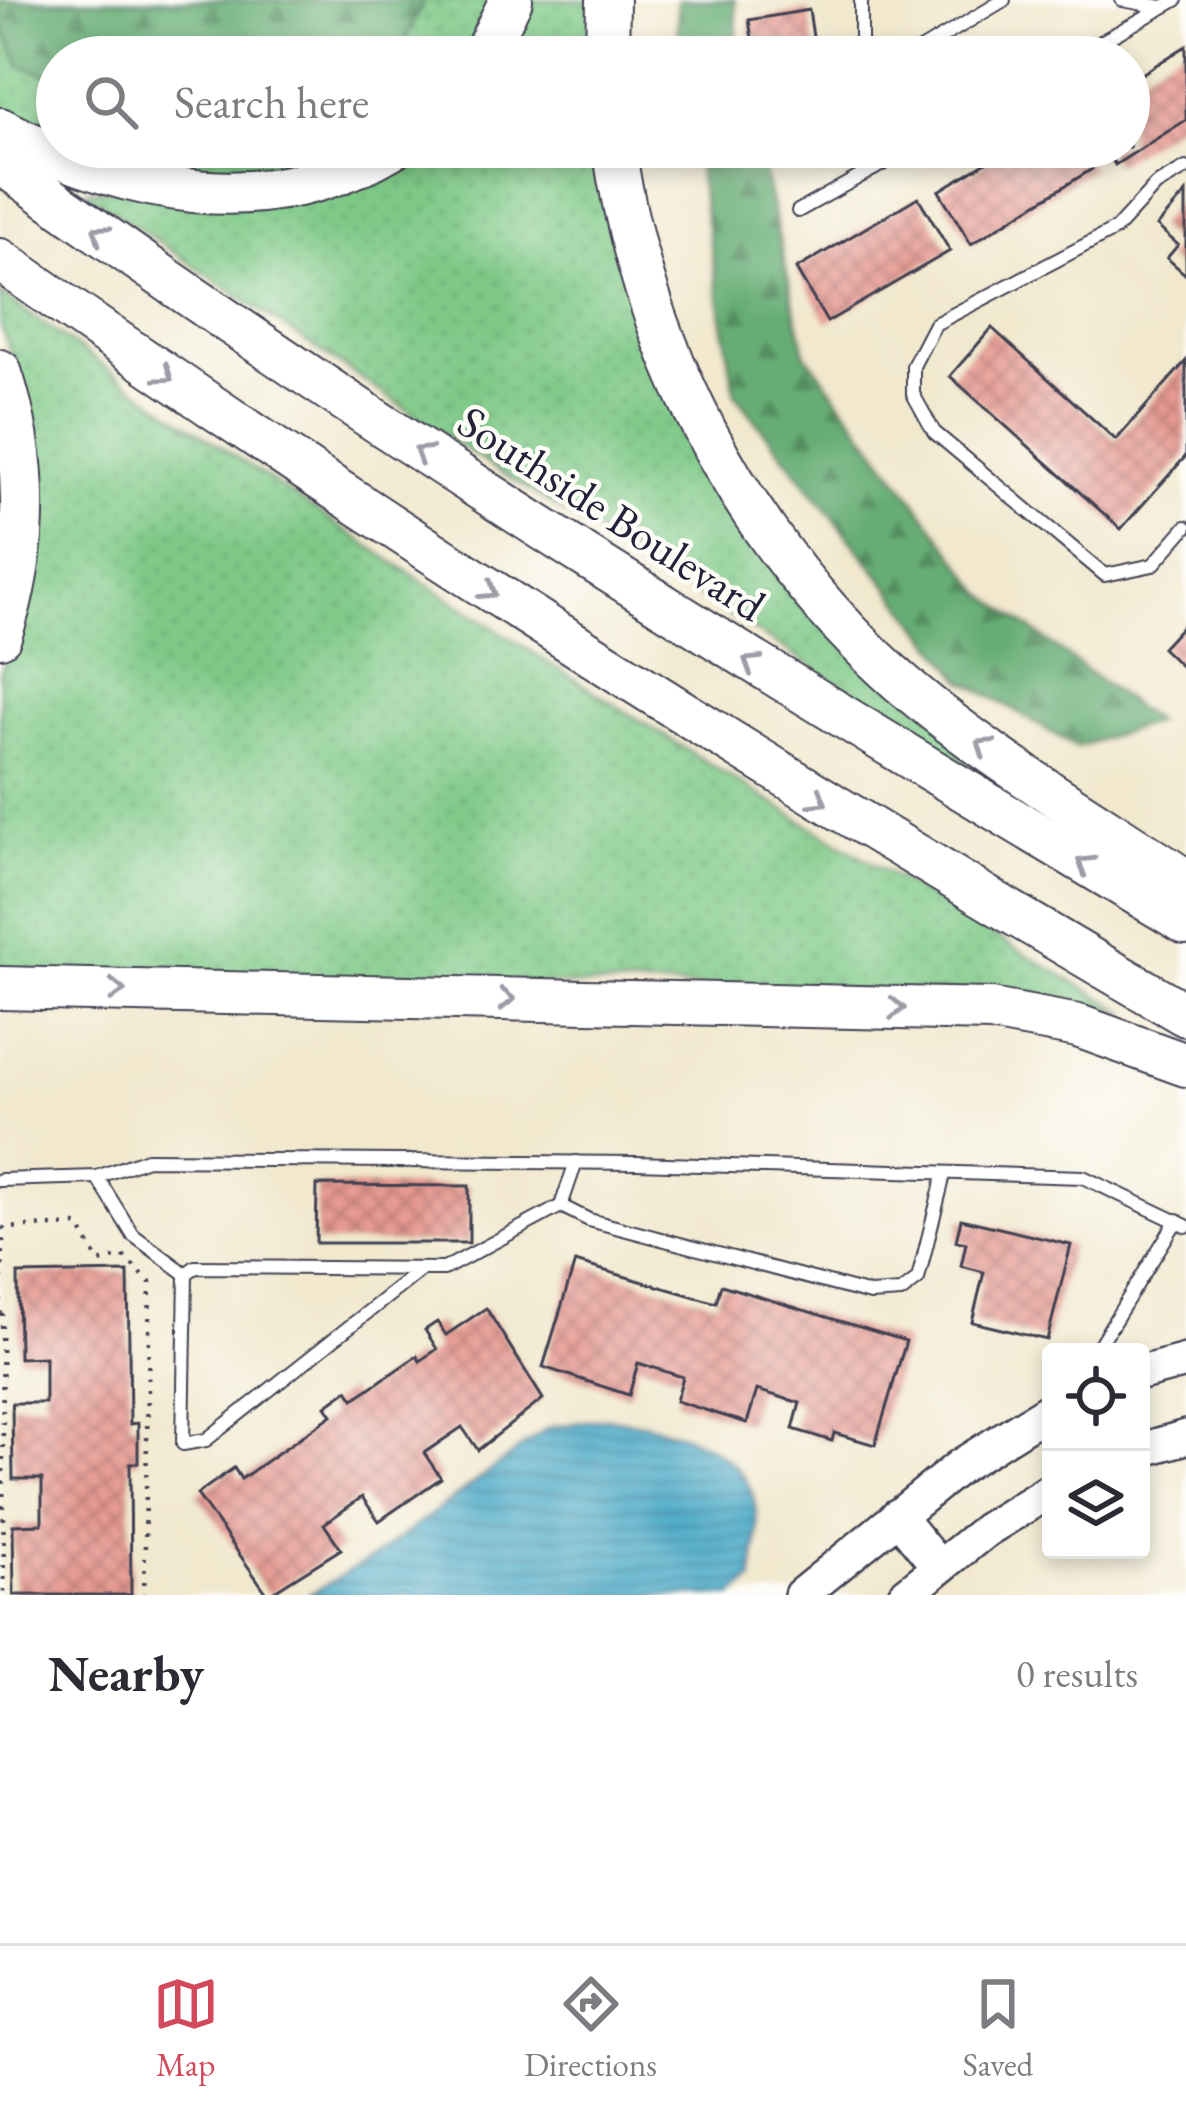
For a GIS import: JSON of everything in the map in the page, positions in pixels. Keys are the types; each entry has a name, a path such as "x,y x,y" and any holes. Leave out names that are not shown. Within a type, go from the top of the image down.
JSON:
{"highway":[{"path":"493,36 511,0"},
{"path":"608,0 608,36"},
{"path":"0,129 36,145"},
{"name":"Southside Boulevard","path":"0,162 394,434 583,556 842,719 1186,923"},
{"path":"90,168 227,196 305,187 347,168"},
{"path":"619,168 643,280 689,402 743,499 813,592 888,670 971,737 1186,881"},
{"path":"0,260 231,421 561,638 820,800 1186,1016"},
{"path":"0,371 18,441 23,511 15,580 0,636"},
{"path":"0,988 991,1010 1078,1026 1186,1066"}],"street":[{"path":"1150,1371 1186,1361"},
{"path":"801,1595 971,1458 1042,1415"},
{"path":"1150,1447 1186,1437"},
{"path":"905,1595 1042,1496"},
{"path":"897,1516 939,1567"}],"lane":[{"path":"861,0 861,36"},
{"path":"945,36 1004,0"},
{"path":"1122,0 1162,8"},
{"path":"1112,36 1176,0"},
{"path":"1186,168 1156,185 1116,229 935,324 913,366 913,394 934,432 1105,574 1153,565 1186,527"},
{"path":"798,212 874,169"},
{"path":"0,1180 97,1177 147,1159 576,1162 1083,1177 1181,1223 1101,1343"},
{"path":"186,1274 195,1267 444,1269 561,1206 576,1162"},
{"path":"561,1206 589,1220 870,1294 902,1292 917,1279 944,1175"},
{"path":"97,1177 133,1235 186,1274"},
{"path":"186,1274 183,1444 206,1440 421,1270"}],"path":[{"path":"4,1595 4,1228 79,1225 99,1262 122,1256 150,1282 144,1595"}],"green space":[{"path":"0,0 424,0 407,36 36,36 36,71 21,66 0,21"},
{"path":"424,0 497,0 478,36 407,36"},
{"path":"526,0 598,0 599,36 509,36"},
{"path":"677,0 735,0 737,36 678,36"},
{"path":"0,21 21,66 36,71 36,134 0,116"},
{"path":"156,168 313,168 209,180"},
{"path":"612,168 670,383 986,775 489,465 83,191 383,170"},
{"path":"697,168 763,168 805,353 983,593 1155,722 1076,747 963,680 735,394"},
{"path":"0,293 276,484 556,667 841,844 1129,1014 1029,994 0,973 0,674 12,644 21,380 0,324"}],"water":[{"path":"605,1418 669,1430 730,1462 753,1497 757,1539 752,1581 734,1595 308,1595 374,1557 548,1428"}],"building":[{"path":"809,10 813,36 752,36 749,20"},
{"path":"1186,46 1186,120 1150,143 1150,69"},
{"path":"977,168 1092,169 971,244 939,191"},
{"path":"1186,193 1186,275 1167,258 1178,245 1157,226"},
{"path":"918,197 950,251 827,322 796,269"},
{"path":"992,328 1116,440 1186,361 1186,456 1121,529 950,376"},
{"path":"1186,622 1186,671 1162,648"},
{"path":"317,1185 469,1186 469,1243 316,1243"},
{"path":"961,1219 1071,1245 1047,1340 972,1322 984,1272 961,1266 966,1243 956,1241"},
{"path":"575,1262 716,1303 721,1285 906,1341 875,1445 834,1433 832,1441 793,1429 800,1403 757,1390 747,1423 676,1401 683,1377 638,1363 629,1395 543,1367"},
{"path":"128,1272 130,1424 138,1423 138,1463 130,1463 131,1595 14,1595 13,1525 42,1524 42,1479 13,1479 12,1403 45,1403 45,1357 19,1358 18,1274"},
{"path":"486,1308 543,1399 478,1450 462,1427 424,1453 441,1478 379,1521 362,1497 324,1524 341,1549 268,1595 197,1494 234,1468 241,1479 332,1415 326,1406 348,1390 354,1399 417,1356 420,1361 437,1349 425,1330 437,1322 446,1335"}]}
